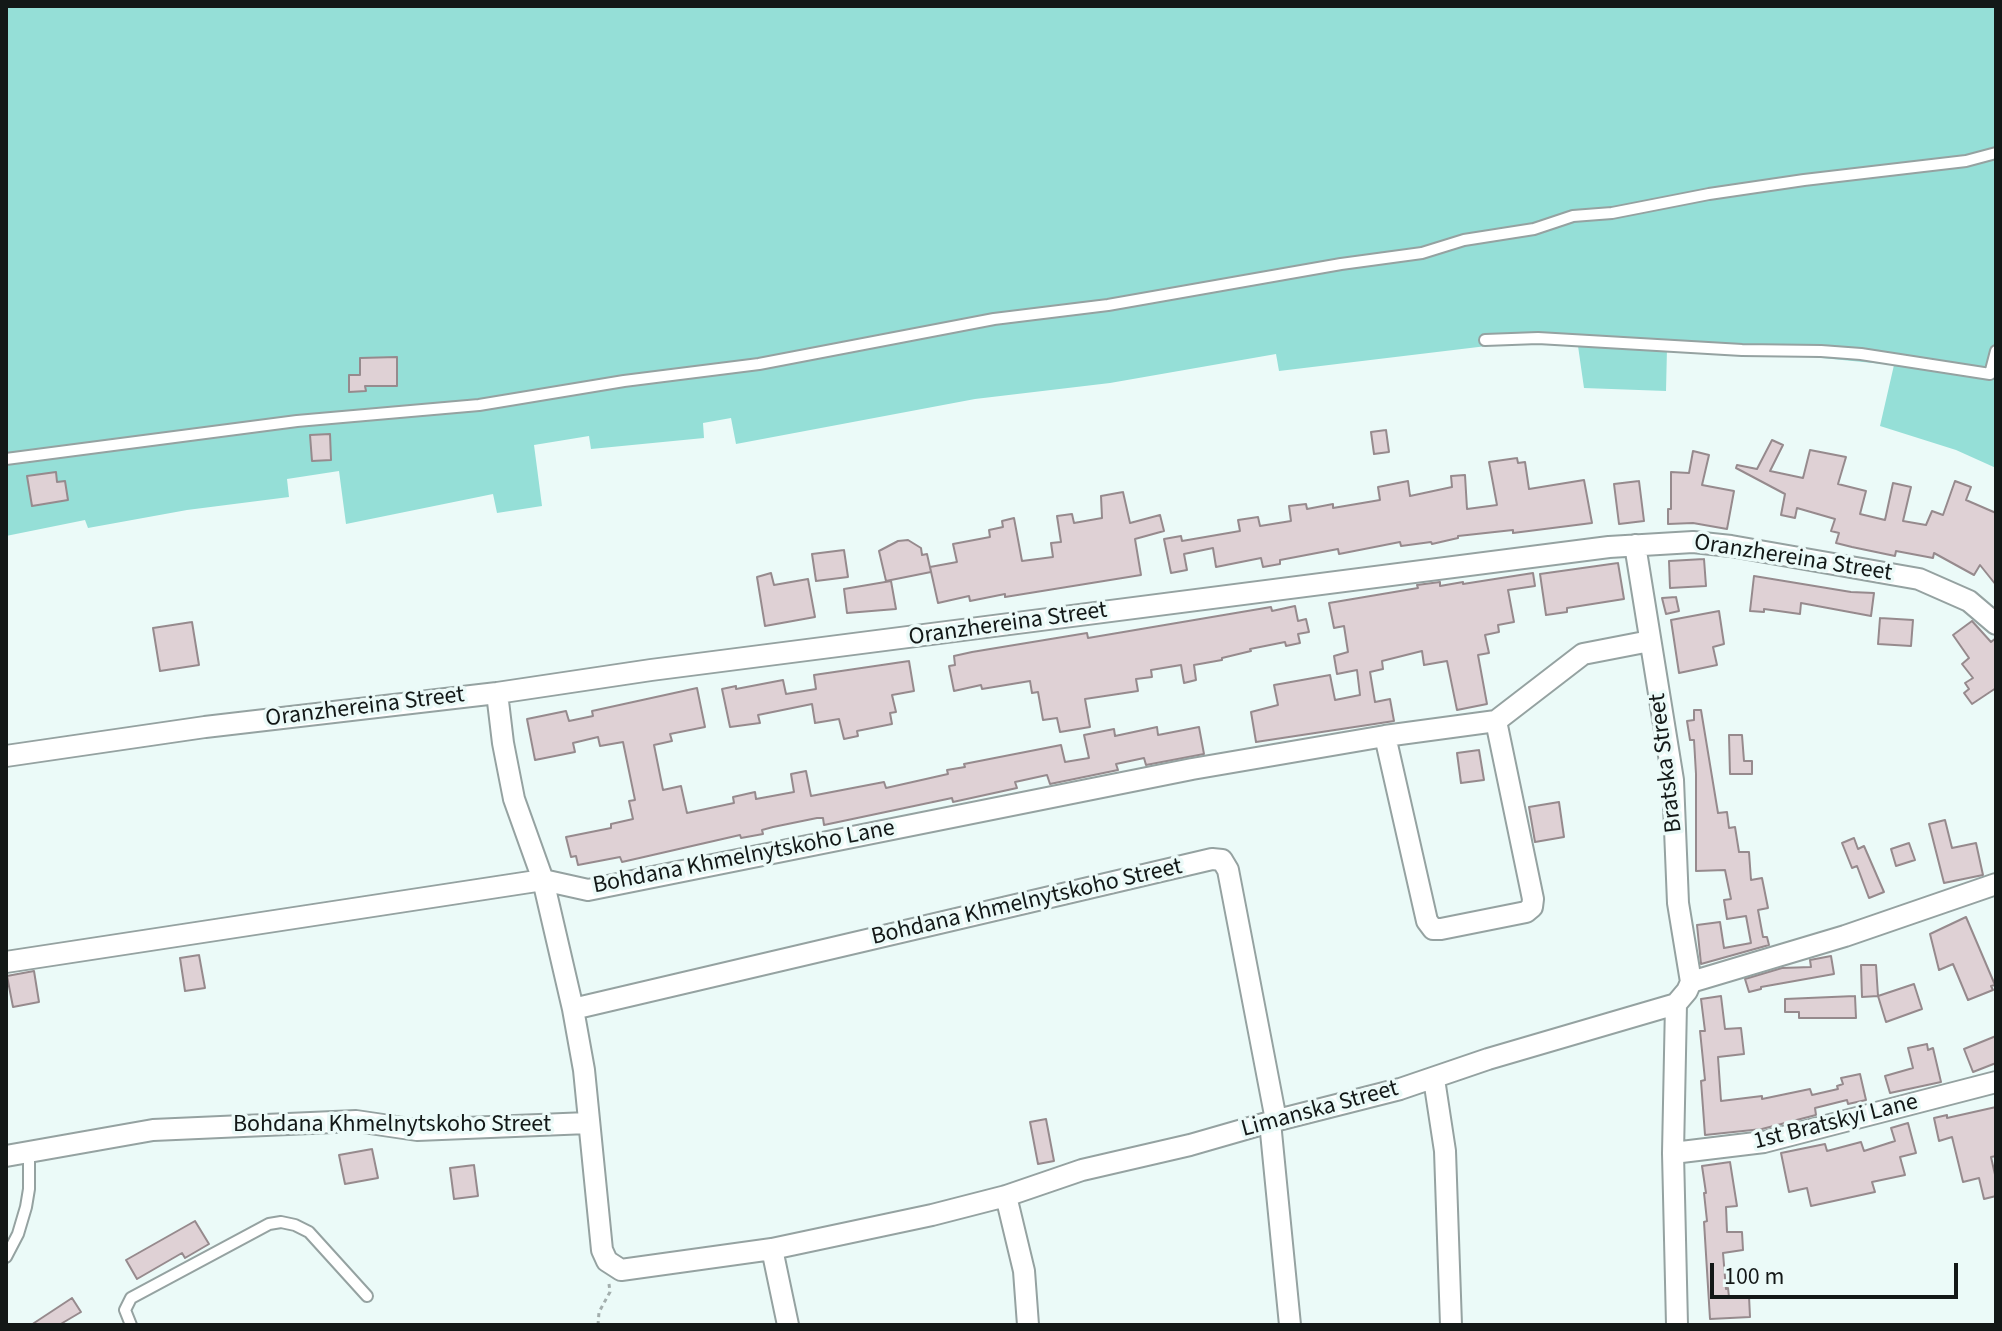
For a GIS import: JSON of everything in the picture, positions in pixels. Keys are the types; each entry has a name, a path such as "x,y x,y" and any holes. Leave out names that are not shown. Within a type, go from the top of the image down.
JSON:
{"street":[{"name":"Oranzhereina Street","path":"6,756 205,727 497,693 651,670 1457,565 1635,545 1693,542 1731,546 1919,579 1969,601 1996,624"},
{"name":"Bratska Street","path":"1635,545 1673,780 1678,903 1691,982"},
{"name":"Bohdana Khmelnytskoho Lane","path":"6,962 543,880 588,890 1192,769 1385,736 1496,721 1583,654 1650,641"},
{"path":"497,693 514,799 543,880 573,1009 584,1070 599,1234 614,1266"},
{"path":"1385,736 1427,921 1433,929 1441,929 1526,912 1532,907 1533,899 1496,721"},
{"name":"Bohdana Khmelnytskoho Street","path":"573,1009 1212,859 1222,860 1228,870 1273,1121"},
{"path":"1677,1325 1673,1153 1676,1004 1691,982 1845,936 1996,884"},
{"name":"Limanska Street","path":"614,1266 772,1249 932,1215 1006,1196 1082,1170 1190,1145 1434,1079 1488,1059 1676,1004"},
{"path":"1434,1079 1445,1151 1451,1325"},
{"name":"1st Bratskyi Lane","path":"1673,1153 1764,1142 1996,1082"},
{"name":"Bohdana Khmelnytskoho Street","path":"6,1156 153,1130 356,1121 417,1130 588,1123"},
{"path":"1273,1121 1290,1325"},
{"path":"1006,1196 1024,1271 1028,1325"},
{"path":"772,1249 788,1325"}],"lane":[{"path":"6,459 297,421 504,402 624,381 759,364 994,319 1108,305 1422,253 1464,240 1534,229 1573,216 1612,213 1804,180 1966,161 1996,153"},
{"path":"1485,340 1538,338 1861,354 1993,376 1996,351"},
{"path":"6,1257 18,1234 26,1207 29,1153"},
{"path":"131,1325 125,1310 131,1298 269,1224 281,1222 309,1232 367,1296"}],"path":[{"path":"598,1325 599,1312 610,1292 614,1266"}],"shaded area":[{"path":"6,6 1996,6 1996,468 1956,450 1880,426 1894,365 1770,353 1667,348 1666,391 1584,388 1578,346 1548,343 1495,345 1279,371 1276,354 1110,383 975,399 736,444 731,418 703,423 704,438 591,449 589,436 534,445 542,506 497,513 493,494 346,524 339,471 287,479 289,497 187,510 88,528 85,520 6,536"}],"building":[{"path":"397,357 397,386 365,386 366,391 349,392 349,375 360,375 360,358"},
{"path":"1386,430 1389,452 1374,454 1371,432"},
{"path":"330,434 331,460 312,461 310,435"},
{"path":"1772,440 1783,445 1770,471 1803,478 1810,450 1846,457 1838,484 1866,491 1860,514 1885,520 1893,483 1911,487 1903,521 1926,525 1932,511 1943,515 1955,481 1971,487 1966,500 1996,513 1996,585 1980,565 1974,575 1934,553 1933,558 1896,551 1895,556 1836,543 1839,533 1831,531 1835,519 1797,508 1795,518 1781,515 1785,494 1736,468 1737,465 1757,469"},
{"path":"1693,451 1709,455 1702,485 1734,491 1727,529 1693,523 1668,524 1671,472 1689,473"},
{"path":"1517,458 1518,463 1525,462 1529,489 1584,480 1592,523 1458,536 1432,544 1401,546 1400,542 1339,554 1338,549 1280,560 1280,564 1263,567 1261,558 1216,567 1213,548 1184,554 1187,570 1171,573 1164,539 1181,536 1182,541 1240,531 1238,520 1258,517 1260,526 1291,521 1289,506 1306,504 1307,509 1333,504 1333,508 1380,500 1378,487 1408,481 1410,496 1452,487 1451,476 1465,475 1467,509 1497,505 1489,462"},
{"path":"56,472 57,482 65,481 68,500 32,506 27,476"},
{"path":"1639,481 1644,521 1619,524 1614,484"},
{"path":"1123,492 1130,523 1160,515 1164,531 1135,539 1141,575 1005,597 1005,594 970,601 969,596 938,603 930,567 957,562 953,544 990,537 989,530 1003,527 1002,521 1014,518 1022,561 1053,557 1051,543 1061,542 1057,516 1072,514 1074,523 1102,518 1101,496"},
{"path":"908,540 921,548 922,555 927,554 931,572 886,581 879,551 898,541"},
{"path":"844,550 848,577 816,581 812,554"},
{"path":"1704,559 1706,586 1670,588 1669,561"},
{"path":"1618,563 1624,599 1567,608 1567,612 1546,615 1540,574"},
{"path":"771,573 774,585 808,579 815,617 765,626 757,577"},
{"path":"1533,573 1535,586 1508,590 1514,622 1498,625 1499,632 1485,635 1489,653 1478,655 1487,704 1457,710 1447,661 1424,665 1422,651 1382,661 1383,669 1370,672 1375,702 1390,699 1394,721 1256,742 1251,712 1278,705 1274,685 1330,675 1335,700 1360,695 1357,670 1337,674 1334,656 1348,652 1344,626 1334,628 1329,603 1418,588 1417,585 1440,582 1440,586 1463,584"},
{"path":"1754,576 1874,593 1871,616 1801,603 1800,614 1764,609 1764,612 1750,611"},
{"path":"891,581 896,609 847,613 844,589"},
{"path":"1676,597 1679,611 1666,614 1662,598"},
{"path":"1295,606 1298,621 1306,619 1309,632 1298,634 1300,643 1286,646 1285,642 1250,649 1222,660 1194,665 1196,680 1184,683 1181,665 1151,670 1152,677 1136,679 1138,691 1085,699 1090,727 1060,732 1057,718 1043,720 1038,692 1032,693 1030,681 982,689 981,685 954,691 949,666 955,665 954,656 1087,633 1088,638 1271,607 1272,611"},
{"path":"1719,611 1724,644 1713,647 1717,665 1679,673 1671,620"},
{"path":"1880,618 1913,620 1911,646 1878,644"},
{"path":"1972,621 1991,642 1996,638 1996,688 1972,704 1964,693 1969,689 1965,683 1973,678 1962,664 1969,658 1953,635"},
{"path":"192,622 199,665 160,671 153,628"},
{"path":"909,661 914,691 892,695 896,712 890,713 892,724 857,731 858,736 844,739 839,719 815,723 812,704 758,715 760,723 730,727 722,689 783,680 786,694 816,689 814,675"},
{"path":"697,688 705,727 670,734 672,741 654,745 663,790 681,786 687,813 734,803 733,797 755,792 756,799 794,792 791,774 806,771 811,796 884,782 886,788 948,774 947,770 965,767 964,764 1061,745 1065,762 1089,758 1084,735 1114,729 1115,736 1157,727 1158,735 1199,727 1204,754 1146,765 1144,758 1116,764 1118,770 1050,784 1047,775 1015,782 1017,788 953,802 952,798 824,825 823,818 817,818 762,830 763,834 741,838 740,835 622,862 620,857 578,865 576,856 571,857 566,837 611,828 611,824 633,819 629,801 635,800 623,742 600,746 598,737 573,743 575,752 535,760 527,719 566,711 569,721 593,716 592,711"},
{"path":"1694,710 1701,710 1718,813 1727,812 1729,828 1735,827 1739,852 1749,852 1751,880 1762,878 1768,908 1758,910 1763,937 1767,937 1769,945 1701,964 1697,925 1720,922 1724,948 1751,943 1746,916 1727,919 1724,900 1731,899 1725,870 1696,871 1694,740 1690,740 1687,721 1694,720"},
{"path":"1729,735 1742,735 1744,761 1752,761 1752,774 1730,774"},
{"path":"1479,750 1484,780 1461,783 1457,753"},
{"path":"1559,802 1564,837 1535,842 1529,807"},
{"path":"1945,820 1952,848 1976,843 1983,875 1944,883 1929,824"},
{"path":"1854,838 1858,849 1864,846 1884,892 1869,898 1857,866 1852,868 1842,843"},
{"path":"1909,843 1915,860 1896,866 1891,849"},
{"path":"1966,917 1995,985 1991,986 1993,990 1968,1000 1953,964 1939,970 1930,934"},
{"path":"199,955 205,988 185,991 180,958"},
{"path":"1831,956 1834,974 1761,987 1749,992 1745,979 1782,968 1811,967 1810,960"},
{"path":"1861,965 1876,965 1878,996 1862,997"},
{"path":"34,971 39,1002 13,1007 7,976"},
{"path":"1914,984 1922,1009 1886,1022 1878,996"},
{"path":"1721,996 1725,1029 1741,1028 1744,1054 1718,1057 1721,1101 1762,1096 1762,1099 1810,1089 1812,1095 1838,1089 1837,1086 1843,1084 1841,1078 1860,1074 1866,1100 1848,1104 1847,1100 1815,1108 1816,1115 1762,1129 1705,1135 1701,1081 1705,1080 1700,1031 1705,1031 1701,999"},
{"path":"1855,996 1856,1018 1799,1018 1799,1012 1785,1012 1785,999"},
{"path":"1996,1036 1996,1063 1973,1072 1964,1049"},
{"path":"1927,1044 1928,1050 1933,1048 1941,1082 1890,1093 1885,1076 1913,1068 1908,1048"},
{"path":"1996,1107 1996,1156 1991,1157 1996,1196 1984,1199 1979,1178 1963,1182 1952,1137 1939,1141 1934,1118"},
{"path":"1046,1119 1054,1161 1038,1164 1030,1122"},
{"path":"1908,1123 1916,1153 1900,1157 1905,1175 1872,1182 1875,1192 1811,1206 1807,1188 1789,1192 1781,1153 1825,1144 1827,1151 1861,1142 1864,1151 1895,1141 1891,1128"},
{"path":"372,1149 378,1178 345,1184 339,1155"},
{"path":"1730,1162 1737,1206 1726,1207 1727,1232 1742,1232 1743,1250 1723,1253 1726,1289 1729,1297 1749,1296 1750,1317 1710,1319 1704,1222 1707,1221 1706,1193 1702,1166"},
{"path":"474,1165 478,1196 454,1199 450,1168"},
{"path":"195,1221 209,1244 185,1258 182,1253 137,1279 126,1260"},
{"path":"72,1298 81,1312 59,1325 31,1325"}]}
